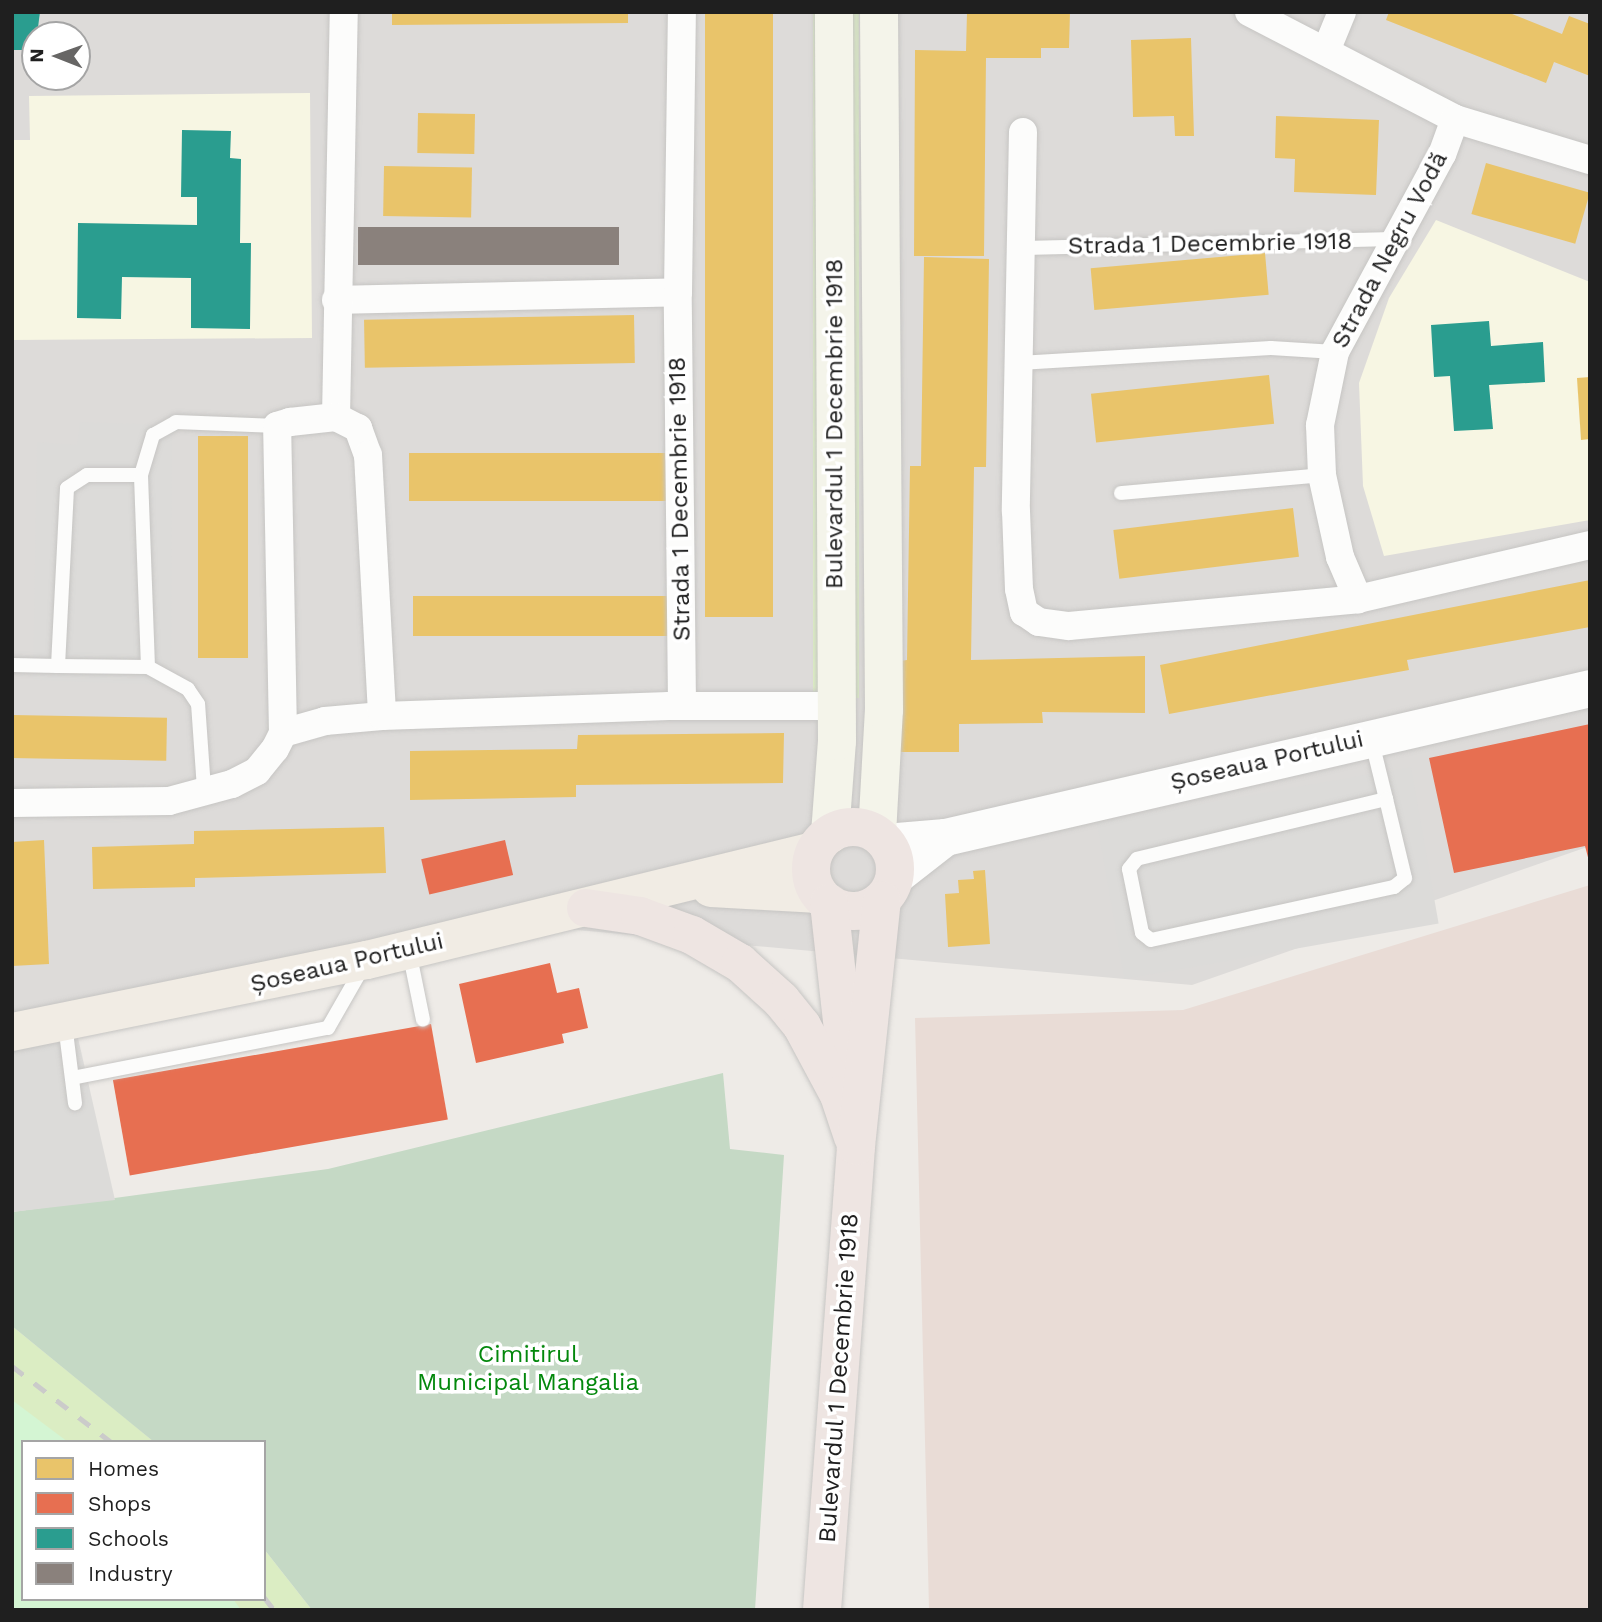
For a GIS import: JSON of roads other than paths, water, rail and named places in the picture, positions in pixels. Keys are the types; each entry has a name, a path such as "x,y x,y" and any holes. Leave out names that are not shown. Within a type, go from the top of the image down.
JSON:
{"highway":[{"path":"853,827 884,863 855,911 824,899 812,873 822,843 853,827"},
{"name":"Bulevardul 1 Decembrie 1918","path":"822,1610 856,1146 884,863"},
{"name":"Bulevardul 1 Decembrie 1918","path":"824,899 856,1146"},
{"path":"586,908 640,916 692,935 740,963 781,1000 802,1026 839,1095 856,1146"}],"main road":[{"name":"Bulevardul 1 Decembrie 1918","path":"822,843 836,706 834,12"},
{"name":"Bulevardul 1 Decembrie 1918","path":"879,12 884,863"},
{"path":"681,886 822,843"},
{"path":"681,886 824,899"},
{"name":"Șoseaua Portului","path":"12,1032 65,1024 367,960 681,886"}],"street":[{"path":"336,417 336,300 344,12"},
{"name":"Strada 1 Decembrie 1918","path":"682,12 678,292 682,705"},
{"name":"Strada Negru Vodă","path":"1249,12 1455,119 1590,160"},
{"path":"1326,51 1342,12"},
{"name":"Strada Negru Vodă","path":"1358,599 1340,557 1322,475 1320,425 1335,352 1398,239 1455,119"},
{"path":"1023,132 1016,511 1024,612 1039,622 1069,626 1358,599 1590,545"},
{"path":"336,300 678,292"},
{"path":"12,803 169,801 204,789 232,784 257,771 283,733 277,426 336,417 358,428 368,455 382,716"},
{"name":"Șoseaua Portului","path":"884,863 945,836 1590,688"},
{"path":"283,733 325,721 382,716 682,705 836,706"}],"lane":[{"name":"Strada 1 Decembrie 1918","path":"1021,248 1398,239"},
{"path":"1019,363 1272,348 1335,352"},
{"path":"148,667 141,475 153,435 176,422 277,426"},
{"path":"58,666 67,488 87,475 141,475"},
{"path":"1121,493 1322,475"},
{"path":"12,665 148,667 188,690 198,704 204,789"},
{"path":"1371,737 1386,799 1405,878 1394,887 1151,940 1142,933 1129,869 1137,859 1386,799"},
{"path":"408,949 423,1020"},
{"path":"72,1078 328,1028 367,960"},
{"path":"65,1024 75,1103"}],"railway":[{"path":"12,1366 108,1440"},
{"path":"266,1600 274,1610"}],"park label":[{"name":"Cimitirul Municipal Mangalia","path":"528,1369"}]}
